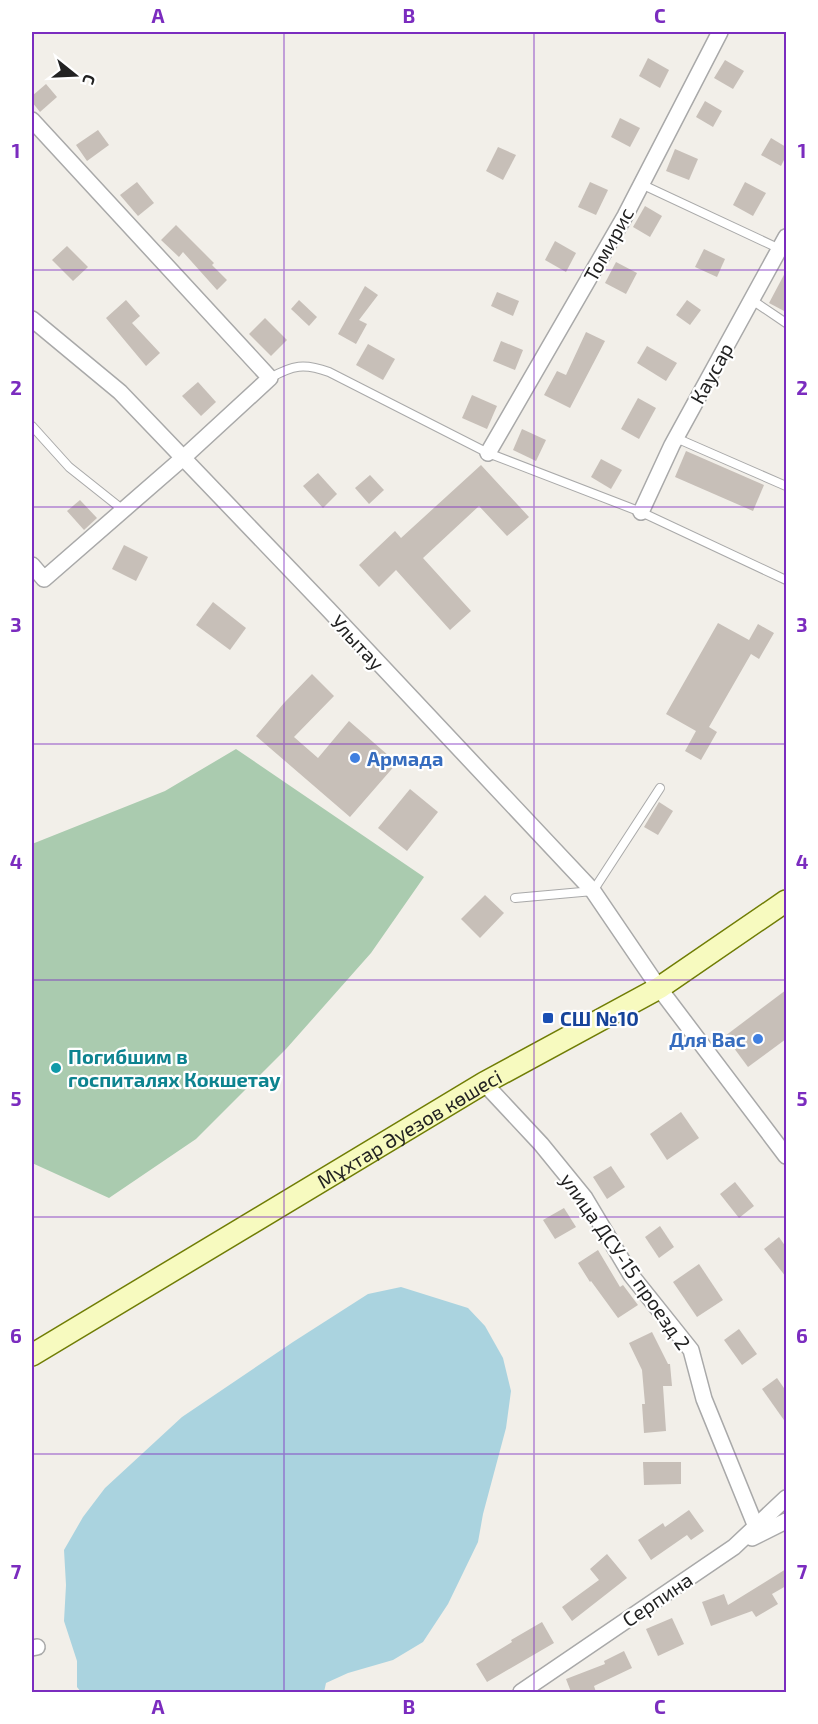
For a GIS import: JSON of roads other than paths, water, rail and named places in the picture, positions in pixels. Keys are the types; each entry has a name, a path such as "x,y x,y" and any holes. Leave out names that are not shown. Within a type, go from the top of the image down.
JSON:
{"main road":[{"name":"Мұхтар Әуезов көшесі","path":"32,1355 484,1083 659,988 786,901"}],"street":[{"name":"Томирис","path":"488,453 641,184 720,32"},
{"path":"32,120 270,378 183,458 44,579 32,565"},
{"name":"Каусар","path":"641,512 676,438 783,243"},
{"name":"Улытау","path":"32,319 120,392 593,891 659,988"},
{"path":"659,988 786,1156"},
{"name":"улица ДСУ-15 проезд 2","path":"484,1083 541,1144 585,1198 631,1275 692,1350 704,1399 756,1527"},
{"name":"Серпина","path":"521,1692 734,1547 786,1498"},
{"path":"734,1547 786,1521"}],"lane":[{"path":"641,184 783,243"},
{"path":"752,300 786,323"},
{"path":"270,378 298,366 322,370 488,453 641,512 786,580"},
{"path":"32,426 69,467 123,510"},
{"path":"676,438 786,486"},
{"path":"514,898 593,891 660,788"}],"water":[{"path":"401,1287 468,1308 485,1326 503,1358 511,1391 506,1428 483,1514 478,1542 448,1604 423,1642 393,1660 348,1673 326,1683 324,1692 81,1692 77,1687 77,1661 64,1621 66,1585 64,1550 83,1517 105,1488 182,1417 368,1294"}],"place":[{"name":"Армада","path":"355,758"},
{"name":"СШ №10","path":"548,1018"},
{"name":"Для Вас","path":"758,1039"},
{"name":"Погибшим в госпиталях Кокшетау","path":"56,1068"}]}
